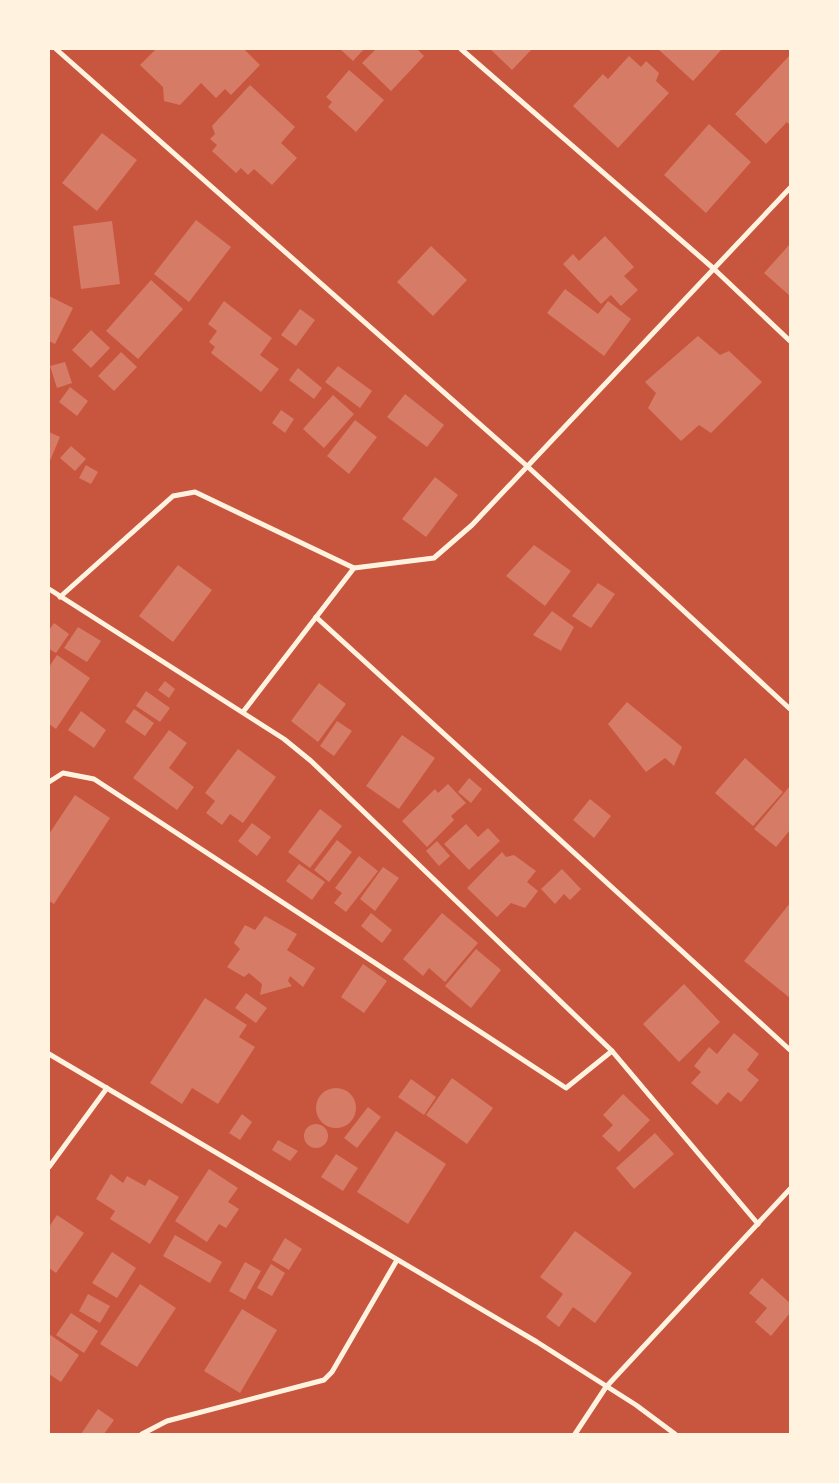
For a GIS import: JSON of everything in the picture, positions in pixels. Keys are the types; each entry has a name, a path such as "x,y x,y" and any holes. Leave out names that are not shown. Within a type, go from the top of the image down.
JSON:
{"street":[{"path":"56,49 527,466 790,709"},
{"path":"461,49 713,268 790,341"},
{"path":"60,597 173,496 195,492 354,568 434,558 472,525 790,188"},
{"path":"243,712 354,568"},
{"path":"49,589 243,712 284,739 311,761 612,1051 758,1224"},
{"path":"316,617 790,1050"},
{"path":"49,782 63,773 94,779 566,1088 612,1051"},
{"path":"49,1054 537,1342 675,1434"},
{"path":"49,1167 107,1088"},
{"path":"575,1434 606,1387 790,1189"},
{"path":"142,1434 167,1421 324,1380 332,1372 397,1260"}],"building":[{"path":"156,49 244,49 260,65 231,95 225,89 216,98 201,83 180,105 164,101 163,87 140,65"},
{"path":"340,49 364,49 353,61"},
{"path":"376,49 417,49 424,56 391,91 362,63"},
{"path":"490,49 532,49 512,70"},
{"path":"658,49 722,49 693,81"},
{"path":"790,55 790,126 787,122 766,144 735,114"},
{"path":"629,56 641,67 646,61 659,73 656,81 669,93 618,148 573,106 603,74 608,79"},
{"path":"349,70 384,100 356,132 328,107 332,102 326,97"},
{"path":"250,85 295,127 281,143 297,158 272,185 254,169 248,175 241,168 236,173 212,151 217,145 210,139 215,134 212,126"},
{"path":"709,124 751,162 706,213 664,175"},
{"path":"102,133 137,160 97,211 62,183"},
{"path":"196,220 231,247 189,302 154,274"},
{"path":"112,221 120,284 81,289 73,226"},
{"path":"605,236 634,267 624,276 638,290 621,306 611,295 601,304 563,264 573,254 579,261"},
{"path":"790,244 790,296 764,273"},
{"path":"431,246 467,280 433,316 397,282"},
{"path":"151,280 183,309 138,359 106,331"},
{"path":"565,289 598,314 608,301 631,319 604,356 547,313"},
{"path":"49,296 73,308 55,344 49,341"},
{"path":"224,301 272,338 260,355 279,369 261,392 211,353 215,347 209,342 217,331 208,324"},
{"path":"300,309 315,320 296,346 281,335"},
{"path":"91,330 110,348 91,368 72,350"},
{"path":"698,336 720,355 729,351 762,382 711,433 699,425 681,441 648,408 656,393 645,382"},
{"path":"121,352 137,367 114,391 98,376"},
{"path":"65,362 72,383 57,388 50,366"},
{"path":"338,366 372,391 360,408 325,382"},
{"path":"298,368 322,388 314,399 289,380"},
{"path":"70,387 88,401 77,416 59,402"},
{"path":"405,394 444,425 427,447 387,417"},
{"path":"333,395 354,414 324,448 303,429"},
{"path":"281,410 294,419 285,433 272,423"},
{"path":"355,420 377,437 349,474 327,456"},
{"path":"49,432 60,437 49,463"},
{"path":"71,446 86,459 75,471 60,458"},
{"path":"86,465 98,472 91,484 79,478"},
{"path":"435,477 458,495 426,537 402,519"},
{"path":"534,545 571,571 545,606 506,576"},
{"path":"178,565 212,590 173,642 139,616"},
{"path":"598,583 615,594 591,628 572,616"},
{"path":"552,611 574,627 561,651 533,635"},
{"path":"54,623 69,634 56,653 49,649 49,630"},
{"path":"78,627 101,641 87,662 64,648"},
{"path":"57,655 90,678 56,729 49,724 49,667"},
{"path":"165,681 175,689 169,698 158,690"},
{"path":"319,683 346,704 318,742 291,721"},
{"path":"146,691 170,708 160,722 136,706"},
{"path":"627,702 682,747 674,766 665,758 646,772 608,724"},
{"path":"134,709 154,723 145,736 125,722"},
{"path":"81,711 106,730 94,748 68,730"},
{"path":"337,721 352,731 334,756 320,746"},
{"path":"169,730 187,743 169,768 194,787 177,810 133,778"},
{"path":"402,735 435,758 399,809 366,786"},
{"path":"238,749 276,777 243,823 230,814 222,825 206,813 215,801 205,793"},
{"path":"745,758 783,792 753,826 715,793"},
{"path":"469,778 482,789 471,803 458,792"},
{"path":"448,784 466,803 451,816 454,820 427,847 402,821 435,789 438,793"},
{"path":"790,786 790,830 776,847 754,829"},
{"path":"75,795 110,818 54,904 49,901 49,834"},
{"path":"590,799 611,816 594,838 573,820"},
{"path":"320,809 342,826 310,868 288,852"},
{"path":"252,823 271,837 257,856 238,841"},
{"path":"466,824 478,837 488,828 500,841 469,870 444,844"},
{"path":"337,840 352,852 329,882 314,870"},
{"path":"437,841 450,856 439,866 426,851"},
{"path":"502,852 506,857 514,855 536,871 527,882 538,891 525,908 511,903 497,917 467,888"},
{"path":"359,856 378,871 346,912 334,903 342,893 335,888"},
{"path":"299,864 325,882 312,900 286,881"},
{"path":"383,867 399,878 375,911 360,899"},
{"path":"562,869 581,889 570,900 564,894 555,904 541,889"},
{"path":"790,903 790,998 744,961"},
{"path":"371,913 392,930 382,943 361,926"},
{"path":"442,913 478,943 445,982 429,968 423,976 403,959"},
{"path":"265,916 297,934 287,950 315,968 303,987 290,976 288,981 292,986 260,995 262,984 249,973 244,977 227,967 240,949 234,943 245,925 255,930"},
{"path":"476,949 501,970 471,1008 445,986"},
{"path":"363,964 387,981 364,1013 341,997"},
{"path":"684,984 720,1022 679,1062 643,1024"},
{"path":"246,993 267,1008 256,1023 235,1008"},
{"path":"205,998 247,1025 239,1037 255,1047 218,1104 192,1088 182,1104 150,1083"},
{"path":"734,1033 759,1054 747,1070 759,1080 741,1102 728,1092 717,1105 691,1083 701,1072 694,1066 709,1047 717,1054"},
{"path":"452,1078 493,1108 467,1144 426,1115"},
{"path":"411,1079 436,1097 424,1115 398,1097"},
{"path":"336,1088 350,1094 356,1108 350,1122 336,1128 322,1122 316,1108 322,1094"},
{"path":"623,1094 650,1120 619,1152 602,1136 613,1125 603,1115"},
{"path":"368,1107 381,1117 357,1148 344,1138"},
{"path":"242,1114 252,1122 240,1140 229,1133"},
{"path":"316,1124 321,1125 327,1131 327,1141 321,1147 316,1148 311,1147 305,1141 304,1136 305,1131 311,1125"},
{"path":"396,1131 446,1164 408,1224 357,1192"},
{"path":"655,1133 674,1154 634,1189 616,1168"},
{"path":"278,1140 298,1151 290,1161 272,1150"},
{"path":"336,1154 358,1168 343,1191 321,1177"},
{"path":"209,1169 238,1188 228,1202 239,1209 226,1228 219,1224 207,1242 175,1221"},
{"path":"111,1174 123,1183 127,1176 145,1186 149,1179 179,1197 150,1244 110,1219 115,1211 96,1199"},
{"path":"57,1215 84,1233 56,1273 49,1268 49,1227"},
{"path":"575,1231 632,1273 595,1323 573,1307 559,1327 546,1317 563,1294 540,1277"},
{"path":"175,1235 222,1262 210,1283 163,1256"},
{"path":"285,1238 302,1249 289,1270 272,1260"},
{"path":"112,1252 136,1268 117,1298 92,1283"},
{"path":"245,1262 261,1271 245,1300 229,1291"},
{"path":"271,1264 285,1273 272,1296 257,1288"},
{"path":"762,1278 790,1303 790,1313 771,1336 755,1322 767,1308 749,1293"},
{"path":"140,1284 176,1308 137,1367 100,1344"},
{"path":"88,1294 110,1306 100,1323 79,1311"},
{"path":"242,1309 277,1330 240,1393 204,1371"},
{"path":"71,1313 98,1331 84,1353 56,1335"},
{"path":"49,1334 79,1355 61,1382 49,1374"},
{"path":"98,1409 114,1420 104,1434 81,1434"}]}
